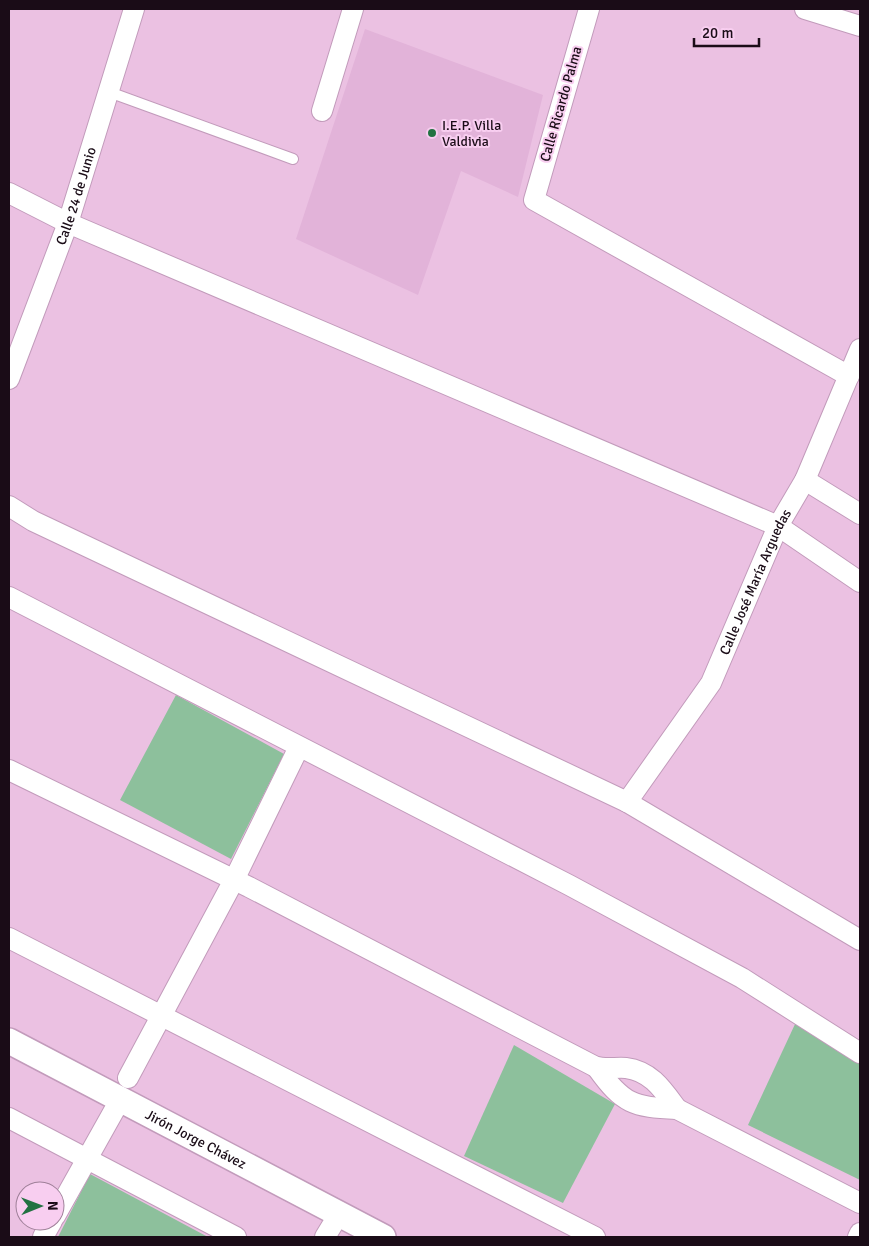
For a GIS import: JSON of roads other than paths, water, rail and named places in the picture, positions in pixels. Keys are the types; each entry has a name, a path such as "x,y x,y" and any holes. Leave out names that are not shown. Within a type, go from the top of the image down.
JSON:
{"street":[{"name":"Calle 24 de Junio","path":"9,379 68,223 134,9"},
{"path":"322,111 353,9"},
{"name":"Calle Ricardo Palma","path":"589,9 534,200 849,376"},
{"path":"804,9 860,26"},
{"path":"9,193 68,223 778,526 860,582"},
{"name":"Calle José María Arguedas","path":"627,802 711,683 778,526 805,480 860,349"},
{"path":"805,480 860,514"},
{"path":"9,506 33,521 627,802 860,940"},
{"path":"9,597 742,978 860,1053"},
{"path":"65,1197 234,880 300,747"},
{"path":"9,770 234,880 597,1068 611,1087 628,1100 645,1108 677,1109 860,1203"},
{"path":"9,938 595,1237"},
{"name":"Jirón Jorge Chávez","path":"9,1041 124,1089 339,1214 383,1237"},
{"path":"597,1068 626,1068 643,1072 659,1085 677,1109"},
{"path":"9,1118 236,1237"},
{"path":"325,1237 339,1214"},
{"path":"858,1237 860,1233"}],"lane":[{"path":"109,92 293,159"}],"place":[{"name":"I.E.P. Villa Valdivia","path":"432,133"}]}
